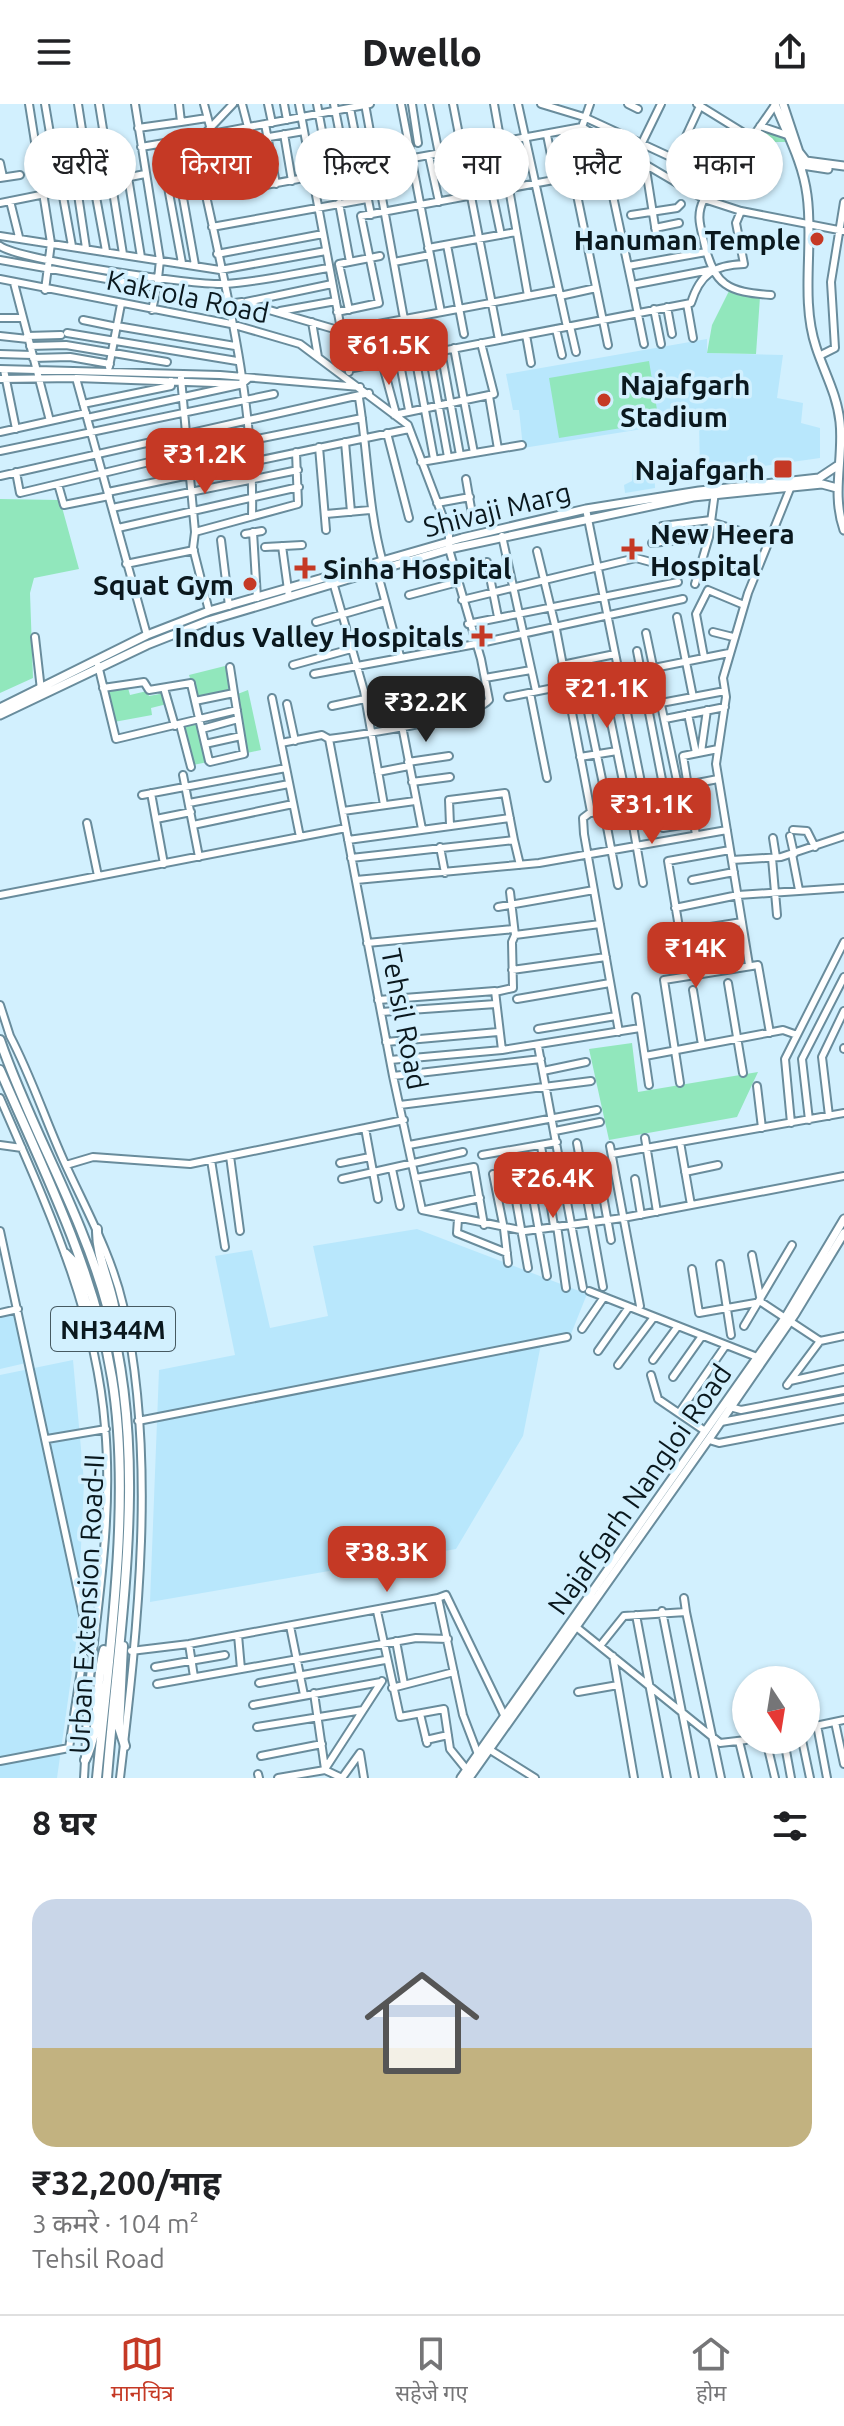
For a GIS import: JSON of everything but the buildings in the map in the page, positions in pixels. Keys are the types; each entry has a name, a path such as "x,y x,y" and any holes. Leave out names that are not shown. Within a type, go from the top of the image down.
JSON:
{"highway":[{"name":"Urban Extension Road-II","path":"0,1040 75,1213 100,1280 115,1338 130,1450 121,1638 107,1778"},
{"name":"Urban Extension Road-II","path":"0,1070 71,1233 104,1341 112,1380 118,1454 109,1634 97,1778"},
{"path":"97,1229 96,1248 117,1318 115,1338"},
{"path":"66,1254 73,1261 96,1335 104,1341"},
{"path":"85,1760 93,1746 99,1669 109,1634"},
{"path":"121,1638 125,1659 119,1727 125,1746"}],"main road":[{"path":"778,104 787,135 804,163"},
{"path":"778,104 804,163 809,222 808,280 816,348 835,396 842,437 837,488 844,530"},
{"path":"804,163 844,167"},
{"name":"Shivaji Marg","path":"0,708 208,621 287,593 449,545 586,513 819,478 837,466"},
{"name":"Shivaji Marg","path":"792,483 837,488"},
{"name":"Shivaji Marg","path":"449,545 502,536 586,513"},
{"name":"Shivaji Marg","path":"0,715 98,666 147,635 209,611 287,593"},
{"name":"Najafgarh Nangloi Road","path":"461,1778 468,1774 505,1717 535,1683 705,1431 722,1416 757,1357 788,1319 841,1237 844,1219"},
{"path":"575,1626 709,1440 788,1319"},
{"path":"487,1748 535,1683"}],"street":[{"path":"29,104 33,128"},
{"path":"45,104 49,128"},
{"path":"78,104 82,128"},
{"path":"99,104 103,128"},
{"path":"145,104 135,105 160,260 152,310"},
{"path":"179,104 181,122"},
{"path":"204,104 210,128"},
{"path":"219,104 222,116"},
{"path":"214,128 233,104"},
{"path":"242,104 248,127"},
{"path":"268,104 268,128"},
{"path":"284,104 287,120"},
{"path":"299,104 303,128"},
{"path":"317,104 322,128"},
{"path":"243,128 319,114 335,107 367,104 370,128"},
{"path":"401,104 405,128"},
{"path":"412,104 416,128"},
{"path":"429,104 434,129"},
{"path":"453,104 458,128"},
{"path":"494,104 498,128"},
{"path":"518,104 524,128"},
{"path":"541,104 584,117 606,128"},
{"path":"578,128 582,127 590,104"},
{"path":"628,104 638,109"},
{"path":"649,128 661,104"},
{"path":"712,113 717,104"},
{"path":"778,104 760,126 787,135"},
{"path":"689,128 699,105 736,128"},
{"path":"349,106 354,128"},
{"path":"335,107 339,128"},
{"path":"138,128 207,118"},
{"path":"279,135 295,132"},
{"path":"284,134 292,181"},
{"path":"141,147 152,145"},
{"path":"529,150 576,352"},
{"path":"418,158 434,155"},
{"path":"429,156 439,202"},
{"path":"0,163 1,178 20,175"},
{"path":"136,176 145,174"},
{"path":"279,183 295,180"},
{"path":"529,185 545,182"},
{"path":"418,195 441,312"},
{"path":"635,244 657,239 650,198"},
{"path":"0,203 24,199"},
{"path":"44,200 51,243 45,290"},
{"path":"63,200 72,246"},
{"path":"79,200 86,248"},
{"path":"95,200 106,251"},
{"path":"114,200 123,254"},
{"path":"132,200 141,257"},
{"path":"170,200 182,263"},
{"path":"183,200 195,265"},
{"path":"207,200 253,461 252,516"},
{"path":"317,200 350,380"},
{"path":"212,227 360,200"},
{"path":"367,200 371,215"},
{"path":"383,200 404,319"},
{"path":"337,312 379,303 361,217 450,200"},
{"path":"472,200 499,340"},
{"path":"494,200 501,235"},
{"path":"510,200 528,296"},
{"path":"578,200 608,345"},
{"path":"614,200 644,344"},
{"path":"703,200 697,212 710,270 735,290 771,295"},
{"path":"707,200 741,211 841,230"},
{"path":"10,201 19,237"},
{"path":"834,350 833,264 844,202"},
{"path":"339,203 350,262"},
{"path":"631,215 681,204"},
{"path":"632,285 710,270 721,265 744,264 736,223 741,211"},
{"path":"655,228 679,223"},
{"path":"394,262 447,245 516,232"},
{"path":"217,254 323,234"},
{"path":"0,236 220,270 326,251"},
{"path":"447,245 464,334"},
{"path":"0,246 16,254 49,260 223,284 329,268"},
{"path":"628,266 706,252"},
{"path":"349,310 339,264 380,256"},
{"path":"0,260 157,288"},
{"path":"833,264 844,269"},
{"path":"693,338 687,304 710,270"},
{"name":"Kakrola Road","path":"0,279 231,324 300,344 369,393 409,429 449,545"},
{"path":"14,283 50,421"},
{"path":"227,304 332,284"},
{"path":"242,302 341,331 492,302 596,288"},
{"path":"275,312 336,301"},
{"path":"107,376 121,304"},
{"path":"348,369 687,304"},
{"path":"667,307 672,334"},
{"path":"654,309 661,344"},
{"path":"0,318 23,318"},
{"path":"834,318 844,319"},
{"path":"83,320 235,346"},
{"path":"312,322 318,357"},
{"path":"556,329 562,355"},
{"path":"28,340 64,334 237,361"},
{"path":"526,335 531,363"},
{"path":"0,336 167,362"},
{"path":"382,362 395,414 489,396 494,393 481,343"},
{"path":"454,348 474,453"},
{"path":"821,355 834,350 844,351"},
{"path":"441,351 460,455"},
{"path":"429,353 448,457"},
{"path":"0,354 70,357 110,364"},
{"path":"415,356 434,459"},
{"path":"399,359 409,410"},
{"path":"16,429 3,374 241,380"},
{"path":"38,374 171,381 181,378"},
{"path":"76,378 147,635"},
{"path":"181,378 194,550 209,611"},
{"path":"0,432 182,398 249,378 361,387"},
{"path":"83,404 171,386 171,381"},
{"path":"0,476 359,398 369,393"},
{"path":"0,451 274,394"},
{"path":"489,396 498,449"},
{"path":"359,398 366,438 370,510 378,566 400,656"},
{"path":"16,472 19,492 187,453 250,443 362,418"},
{"path":"58,484 64,505 188,475 409,429"},
{"path":"387,433 409,518"},
{"path":"345,442 351,512"},
{"path":"421,462 522,445"},
{"path":"319,447 326,530"},
{"path":"195,532 297,505 296,452"},
{"path":"112,508 298,470"},
{"path":"466,479 472,514"},
{"path":"749,965 718,779 718,749 725,707 723,678 744,605 792,483"},
{"path":"118,528 193,514 299,487"},
{"path":"695,584 709,537 715,492"},
{"path":"437,503 470,497"},
{"path":"326,514 370,510"},
{"path":"586,513 645,802 591,813 583,819 619,1032"},
{"path":"662,526 711,521 768,540"},
{"path":"245,534 262,531"},
{"path":"253,532 257,598"},
{"path":"502,536 531,670 547,778"},
{"path":"652,543 709,537"},
{"path":"221,540 229,606"},
{"path":"265,547 302,545"},
{"path":"281,743 322,735 329,739 402,726 481,709 489,700 449,545"},
{"path":"282,546 287,593"},
{"path":"126,564 194,550"},
{"path":"537,551 591,813"},
{"path":"462,600 639,558 698,575"},
{"path":"722,561 756,572"},
{"path":"487,562 498,617"},
{"path":"333,580 365,699 384,805"},
{"path":"409,595 458,582"},
{"path":"468,624 678,582"},
{"path":"704,657 696,614 708,590 744,605"},
{"path":"314,674 555,628 683,599"},
{"path":"316,622 385,602"},
{"path":"677,617 693,697"},
{"path":"713,632 733,637"},
{"path":"644,798 680,796 646,633"},
{"path":"35,637 41,690"},
{"path":"293,665 351,649"},
{"path":"637,651 665,795"},
{"path":"508,697 729,653"},
{"path":"562,665 615,654"},
{"path":"98,666 115,738 237,710"},
{"path":"103,688 144,682 149,690 191,683 211,762 244,754 230,667"},
{"path":"485,678 531,670"},
{"path":"602,678 628,806"},
{"path":"582,683 603,784"},
{"path":"164,688 191,767"},
{"path":"661,703 725,691"},
{"path":"195,701 234,693"},
{"path":"272,698 300,837"},
{"path":"332,706 365,699"},
{"path":"287,704 295,741"},
{"path":"665,719 725,707"},
{"path":"698,752 707,710"},
{"path":"688,714 698,752"},
{"path":"202,729 238,719"},
{"path":"402,726 422,829"},
{"path":"205,744 241,736"},
{"name":"Tehsil Road","path":"329,739 386,1042 422,1210"},
{"path":"696,835 683,756 718,749"},
{"path":"580,757 617,751"},
{"path":"378,772 449,756"},
{"path":"142,795 286,768"},
{"path":"183,775 199,857"},
{"path":"412,782 450,777"},
{"path":"687,785 718,779"},
{"path":"189,803 289,784"},
{"path":"151,793 164,864"},
{"path":"450,825 447,801 466,796 506,793 520,865"},
{"path":"343,811 415,801"},
{"path":"193,825 293,804"},
{"path":"662,815 692,810"},
{"path":"156,819 191,812"},
{"path":"631,814 643,883"},
{"path":"348,840 510,818"},
{"path":"87,823 98,876"},
{"path":"663,828 694,823"},
{"path":"607,827 618,885"},
{"path":"0,895 346,828"},
{"path":"356,880 520,865 727,830"},
{"path":"799,890 792,833 807,831 815,847"},
{"path":"732,860 793,854 844,836"},
{"path":"773,838 777,915"},
{"path":"351,858 514,840"},
{"path":"440,847 445,873"},
{"path":"687,976 668,861 730,850"},
{"path":"692,880 734,872"},
{"path":"675,908 738,895 844,888"},
{"path":"498,907 594,890"},
{"path":"378,1000 513,988 514,932 510,892"},
{"path":"698,929 742,922"},
{"path":"367,943 600,924"},
{"path":"791,1123 785,1062 844,942"},
{"path":"512,970 606,957"},
{"path":"835,962 844,967"},
{"path":"680,1083 662,982 749,965 760,966 770,1033"},
{"path":"809,1120 802,1059 844,977"},
{"path":"517,999 610,983"},
{"path":"728,983 743,1073"},
{"path":"693,990 702,1045"},
{"path":"495,992 502,1050"},
{"path":"636,997 649,1085"},
{"path":"381,1012 496,1004"},
{"path":"0,1005 10,1036 97,1229 122,1305 138,1421 141,1510 125,1746 120,1778"},
{"path":"829,1116 822,1057 844,1011"},
{"path":"538,1029 616,1016"},
{"path":"390,1060 538,1046 640,1028"},
{"path":"645,1056 785,1030 797,1035"},
{"path":"386,1042 498,1032"},
{"path":"538,1046 586,1289 757,1357"},
{"path":"393,1076 541,1059"},
{"path":"543,1071 586,1062"},
{"path":"400,1105 591,1081"},
{"path":"757,1086 762,1128"},
{"path":"0,1098 66,1254 99,1380 106,1429 106,1533 84,1778"},
{"path":"409,1145 597,1110"},
{"path":"640,1306 611,1150 647,1148 844,1113"},
{"path":"66,1165 93,1157 182,1164 404,1120"},
{"path":"555,1131 600,1122"},
{"path":"365,1128 378,1199"},
{"path":"645,1138 657,1212"},
{"path":"482,1155 557,1142"},
{"path":"680,1142 691,1205"},
{"path":"577,1143 603,1287"},
{"path":"0,1145 22,1148"},
{"path":"541,1146 566,1288"},
{"path":"342,1179 463,1152"},
{"path":"230,1156 240,1231"},
{"path":"340,1163 370,1157"},
{"path":"211,1160 225,1247"},
{"path":"685,1172 718,1165"},
{"path":"416,1178 474,1167 484,1225"},
{"path":"510,1167 528,1268"},
{"path":"392,1169 400,1206"},
{"path":"528,1170 547,1276"},
{"path":"493,1174 508,1263"},
{"path":"422,1210 522,1231 607,1217 641,1215 844,1176"},
{"path":"635,1179 641,1215"},
{"path":"602,1190 611,1240"},
{"path":"422,1210 480,1198"},
{"path":"458,1219 457,1233 507,1253"},
{"path":"0,1231 3,1261 18,1309 83,1615 83,1657 69,1748 0,1761"},
{"path":"744,1326 792,1245"},
{"path":"752,1255 761,1302"},
{"path":"720,1264 731,1335"},
{"path":"692,1269 699,1313 761,1302 820,1341"},
{"path":"582,1329 604,1297"},
{"path":"598,1351 629,1307"},
{"path":"0,1313 18,1309"},
{"path":"618,1365 654,1317"},
{"path":"653,1360 678,1326"},
{"path":"673,1377 702,1336"},
{"path":"844,1336 820,1341 789,1383 844,1369"},
{"path":"138,1421 567,1337"},
{"path":"679,1413 726,1345"},
{"path":"651,1375 658,1399 705,1431"},
{"path":"730,1407 741,1410 844,1390"},
{"path":"722,1416 844,1399"},
{"path":"809,1406 814,1425"},
{"path":"709,1440 719,1443 844,1419"},
{"path":"47,1439 106,1429"},
{"path":"131,1651 377,1611 446,1595 505,1717"},
{"path":"438,1598 454,1672 480,1758"},
{"path":"684,1598 721,1778"},
{"path":"377,1611 385,1660 400,1717 444,1709 450,1749 468,1774"},
{"path":"600,1646 619,1619 662,1611 686,1612"},
{"path":"662,1611 695,1778"},
{"path":"636,1615 667,1778"},
{"path":"290,1626 304,1695"},
{"path":"575,1626 723,1744 732,1742"},
{"path":"238,1635 241,1669"},
{"path":"157,1684 382,1643 448,1639"},
{"path":"396,1641 404,1684"},
{"path":"189,1644 194,1677"},
{"path":"155,1667 225,1655"},
{"path":"613,1656 634,1778"},
{"path":"83,1657 93,1659"},
{"path":"259,1683 385,1660"},
{"path":"325,1770 388,1671"},
{"path":"392,1688 454,1672"},
{"path":"253,1705 381,1682"},
{"path":"578,1692 618,1685"},
{"path":"314,1693 325,1770"},
{"path":"257,1727 363,1710"},
{"path":"420,1714 426,1742 448,1735"},
{"path":"820,1724 844,1720"},
{"path":"835,1722 844,1764"},
{"path":"820,1741 827,1778"},
{"path":"261,1756 322,1744"},
{"path":"487,1748 535,1778"},
{"path":"278,1778 325,1770 342,1778 360,1753 364,1778"},
{"path":"745,1754 748,1778"},
{"path":"769,1754 775,1778"},
{"path":"787,1754 791,1778"},
{"path":"805,1754 810,1778"}],"shaded area":[{"path":"707,339 707,353 783,355 777,398 803,403 801,423 820,428 820,458 756,467 757,477 718,483 717,473 700,476 699,420 523,448 519,410 513,410 506,374"},
{"path":"654,460 655,488 625,493 624,485 632,481 633,461"},
{"path":"417,1229 587,1294 569,1339 541,1344 523,1436 456,1549 150,1602 159,1370 235,1355 215,1256 252,1250 270,1328 328,1316 313,1246"},
{"path":"15,1312 26,1363 0,1369 0,1315"},
{"path":"73,1360 84,1482 77,1636 57,1778 0,1778 0,1375"}],"green space":[{"path":"730,289 760,297 756,354 707,353 712,325"},
{"name":"Najafgarh Stadium","path":"649,361 659,422 559,438 549,378"},
{"path":"0,499 60,500 79,569 34,578 30,593 33,678 0,693"},
{"path":"229,665 236,693 197,701 189,675"},
{"path":"128,688 130,695 147,691 149,696 165,693 167,704 151,708 152,715 114,722 108,692"},
{"path":"248,690 261,750 247,753 235,695"},
{"path":"199,723 208,762 193,765 183,727"},
{"path":"632,1043 638,1092 758,1072 737,1117 609,1140 589,1049"}],"waterway":[{"path":"7,374 49,375"}],"place":[{"name":"Hanuman Temple","path":"817,239"},
{"name":"Najafgarh Stadium","path":"604,400"},
{"name":"Najafgarh","path":"783,469"},
{"name":"New Heera Hospital","path":"632,549"},
{"name":"Sinha Hospital","path":"305,568"},
{"name":"Squat Gym","path":"250,584"},
{"name":"Indus Valley Hospitals","path":"482,636"}]}
